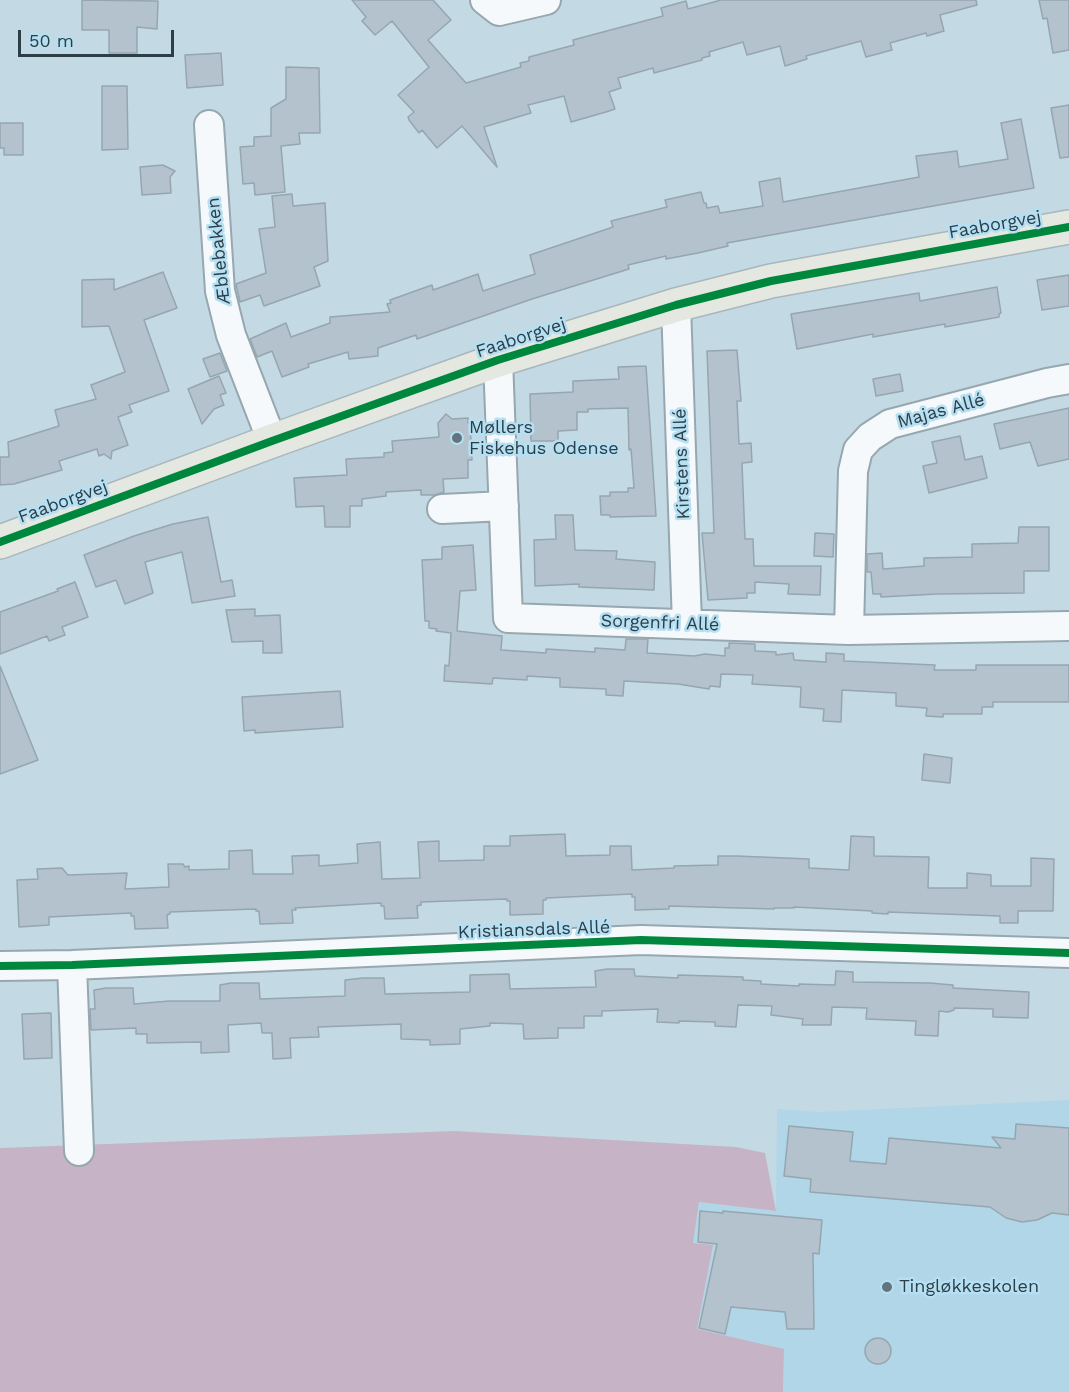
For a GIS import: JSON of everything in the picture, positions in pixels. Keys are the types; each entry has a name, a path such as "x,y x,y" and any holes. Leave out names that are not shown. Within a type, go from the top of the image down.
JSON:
{"main road":[{"name":"Faaborgvej","path":"0,542 498,360 676,305 771,281 1069,227"}],"street":[{"path":"485,0 499,11 546,0"},
{"name":"Æblebakken","path":"209,124 220,291 231,335 272,441"},
{"name":"Kirstens Allé","path":"676,305 687,624"},
{"name":"Sorgenfri Allé","path":"498,360 508,618 849,630 1069,626"},
{"name":"Majas Allé","path":"849,630 854,471 858,450 870,437 890,424 1069,379"},
{"path":"442,509 504,506"},
{"name":"Kristiansdals Allé","path":"0,966 72,965 641,940 1069,953"},
{"path":"72,965 79,1151"}],"shaded area":[{"name":"Tingløkkeskolen","path":"1069,1100 1069,1392 783,1392 784,1349 697,1329 713,1245 693,1243 699,1202 776,1211 777,1109 819,1112"},
{"path":"454,1131 736,1147 765,1153 776,1211 699,1202 693,1243 713,1245 697,1329 784,1349 783,1392 0,1392 0,1148"}],"building":[{"path":"82,0 158,1 157,29 137,27 137,53 109,53 109,30 82,30"},
{"path":"352,0 433,0 451,20 428,40 466,83 521,67 520,63 529,61 529,57 574,45 573,40 663,16 661,8 686,1 688,9 721,0 976,0 977,5 940,15 944,31 927,36 926,33 890,43 892,50 866,57 861,41 806,56 807,59 785,66 780,46 747,55 743,42 709,52 710,56 702,60 654,73 653,68 618,78 621,88 609,92 615,109 606,112 571,122 564,96 528,105 531,113 484,127 497,167 462,126 437,148 422,130 419,133 408,117 414,112 398,95 429,67 392,21 375,35 362,21 366,17"},
{"path":"1039,0 1069,0 1069,50 1053,53 1047,18 1043,19"},
{"path":"221,53 223,85 187,88 185,55"},
{"path":"286,67 319,68 320,133 299,133 300,144 281,146 285,192 255,195 254,183 243,184 240,147 254,146 254,137 271,136 271,108 286,99"},
{"path":"102,86 127,86 128,149 102,150"},
{"path":"1069,105 1069,157 1060,158 1051,108"},
{"path":"1021,119 1034,188 727,243 728,246 698,253 666,259 666,256 628,265 629,269 532,299 417,339 416,335 378,348 378,356 349,359 348,352 308,364 309,367 282,377 272,351 257,357 250,339 286,323 291,337 330,323 330,317 390,312 387,304 391,303 390,300 432,285 433,290 478,274 483,291 535,274 530,255 613,227 611,221 667,207 665,200 701,192 707,208 718,206 720,213 763,206 759,182 780,178 783,202 919,177 916,156 957,151 959,167 1008,159 1001,123"},
{"path":"0,123 23,123 23,155 4,155 4,148 0,148"},
{"path":"163,165 175,171 170,177 171,193 142,195 140,167"},
{"path":"292,194 293,206 325,203 328,261 314,267 320,286 264,306 260,295 240,302 236,284 266,273 259,229 275,227 272,196"},
{"path":"163,272 177,308 144,320 169,391 129,405 132,412 118,417 128,445 112,451 111,459 104,454 99,456 97,449 59,461 62,470 14,484 0,485 0,457 9,457 8,442 59,426 55,410 96,399 91,385 125,372 109,326 82,327 82,280 114,279 114,290"},
{"path":"1069,275 1069,306 1042,310 1037,280"},
{"path":"997,287 1001,313 999,317 873,337 873,334 797,349 791,314 919,293 920,301"},
{"path":"737,350 741,401 737,401 739,444 751,443 752,462 742,463 745,539 753,539 754,566 821,566 820,595 788,594 789,584 755,582 755,593 747,593 747,598 708,600 702,533 714,533 707,351"},
{"path":"220,353 227,371 210,377 203,359"},
{"path":"646,366 656,516 610,517 610,515 601,515 600,496 610,496 610,492 628,492 628,488 634,488 631,449 629,450 628,408 588,409 588,412 577,412 577,430 558,431 558,441 531,441 530,394 573,392 573,381 619,379 618,367"},
{"path":"900,374 903,391 876,396 873,379"},
{"path":"219,376 226,393 220,395 224,405 214,409 202,424 188,389"},
{"path":"1069,408 1069,459 1038,466 1030,442 1000,449 994,424"},
{"path":"446,414 452,419 468,418 468,423 470,423 472,460 468,460 468,478 443,479 444,492 434,495 421,495 421,490 386,492 386,496 362,499 362,506 350,506 350,527 325,527 324,506 296,507 294,478 347,475 346,459 384,457 384,453 393,452 392,441 439,437 438,423"},
{"path":"960,436 965,460 982,456 987,478 929,493 923,466 937,463 932,442"},
{"path":"555,515 573,515 575,550 617,551 616,559 655,562 654,590 579,587 579,584 535,586 534,540 556,539"},
{"path":"208,517 221,582 232,580 235,596 192,603 182,552 145,562 153,593 125,604 116,580 96,587 84,555 173,524"},
{"path":"1019,527 1049,527 1049,571 1024,571 1024,593 881,597 881,594 873,594 871,572 867,572 867,554 882,553 883,569 924,566 924,558 972,557 972,544 1018,543"},
{"path":"815,533 834,534 833,557 814,556"},
{"path":"473,545 476,590 460,591 457,631 502,636 501,650 546,653 546,649 595,652 595,648 625,650 626,639 648,639 647,653 694,656 705,654 725,656 725,648 729,648 729,643 755,644 755,651 776,652 776,655 793,653 794,660 826,662 826,653 844,654 844,661 935,665 934,670 976,670 976,665 1069,665 1069,702 993,702 993,707 982,707 982,714 943,714 943,717 926,716 927,708 896,706 896,693 842,690 841,722 823,721 824,709 800,707 801,687 752,684 753,675 721,674 720,687 710,686 709,689 678,684 624,681 623,696 606,695 606,689 560,687 560,678 527,676 527,680 493,678 492,684 444,681 445,665 449,666 451,633 429,628 429,621 425,621 422,560 442,559 442,547"},
{"path":"75,582 88,617 62,627 65,635 49,641 47,636 0,654 0,612 58,591 57,589"},
{"path":"255,609 255,616 280,615 282,653 263,653 263,641 232,642 226,610"},
{"path":"0,666 38,760 0,774"},
{"path":"340,691 343,727 255,733 255,730 244,731 242,697"},
{"path":"924,754 952,758 950,783 922,780"},
{"path":"565,834 566,856 610,855 610,846 631,846 632,870 718,865 718,856 737,856 809,859 809,868 849,870 851,836 874,837 874,856 929,857 928,888 967,888 967,873 991,875 991,886 1031,886 1031,858 1054,859 1053,911 1018,911 1018,923 1000,923 1000,916 888,912 888,914 872,913 872,911 794,907 774,909 669,906 669,909 635,910 635,897 632,897 632,894 546,898 543,900 543,914 510,915 510,901 507,899 421,902 421,905 417,906 418,918 385,919 384,906 381,906 381,903 295,908 296,910 292,910 293,923 260,924 259,911 256,909 170,912 167,915 168,928 135,929 134,916 131,916 131,913 49,917 49,925 19,927 17,880 38,879 37,869 62,868 68,875 127,873 125,889 169,887 168,864 183,864 185,867 189,866 189,870 229,869 229,851 252,850 253,874 293,874 292,856 319,855 319,866 358,863 357,844 380,842 382,879 420,878 418,842 439,841 439,861 484,860 484,846 510,846 510,836"},
{"path":"634,969 635,976 743,977 743,980 761,981 761,984 799,986 799,984 835,985 836,971 853,972 853,982 930,983 953,985 953,988 1029,992 1028,1018 993,1017 993,1009 954,1008 948,1012 939,1011 938,1036 915,1035 916,1021 866,1019 867,1008 832,1007 831,1025 802,1025 803,1019 771,1015 772,1006 738,1005 736,1027 715,1026 715,1022 657,1022 658,1009 602,1011 602,1016 584,1016 584,1028 558,1028 558,1038 524,1039 523,1024 490,1023 490,1026 460,1029 460,1044 430,1045 430,1040 401,1039 401,1024 318,1027 319,1037 290,1038 291,1058 273,1059 272,1033 262,1033 261,1023 228,1025 229,1052 201,1053 201,1042 147,1043 147,1034 136,1034 136,1028 91,1030 90,1009 95,1009 94,990 106,988 133,988 134,1004 220,1001 220,985 231,983 259,983 260,999 345,996 345,980 363,978 384,978 385,994 470,992 470,975 509,974 510,989 596,987 595,971"},
{"path":"51,1013 52,1058 24,1059 22,1014"},
{"path":"1016,1124 1069,1128 1069,1215 1052,1213 1037,1220 1022,1222 1006,1218 990,1207 810,1192 811,1179 784,1176 789,1126 853,1132 850,1161 886,1164 889,1138 1001,1148 992,1137 1015,1139"},
{"path":"700,1211 822,1220 819,1254 813,1253 814,1329 787,1329 785,1312 731,1307 725,1334 699,1328 717,1244 698,1242"},
{"path":"878,1338 887,1342 891,1351 887,1360 878,1364 869,1360 865,1351 869,1342"}],"cycle path":[{"path":"0,542 498,360 676,305 771,281 1069,227"},
{"path":"0,966 72,965 641,940 1069,953"}],"place":[{"name":"Møllers Fiskehus Odense","path":"457,438"},
{"name":"Tingløkkeskolen","path":"887,1287"}]}
